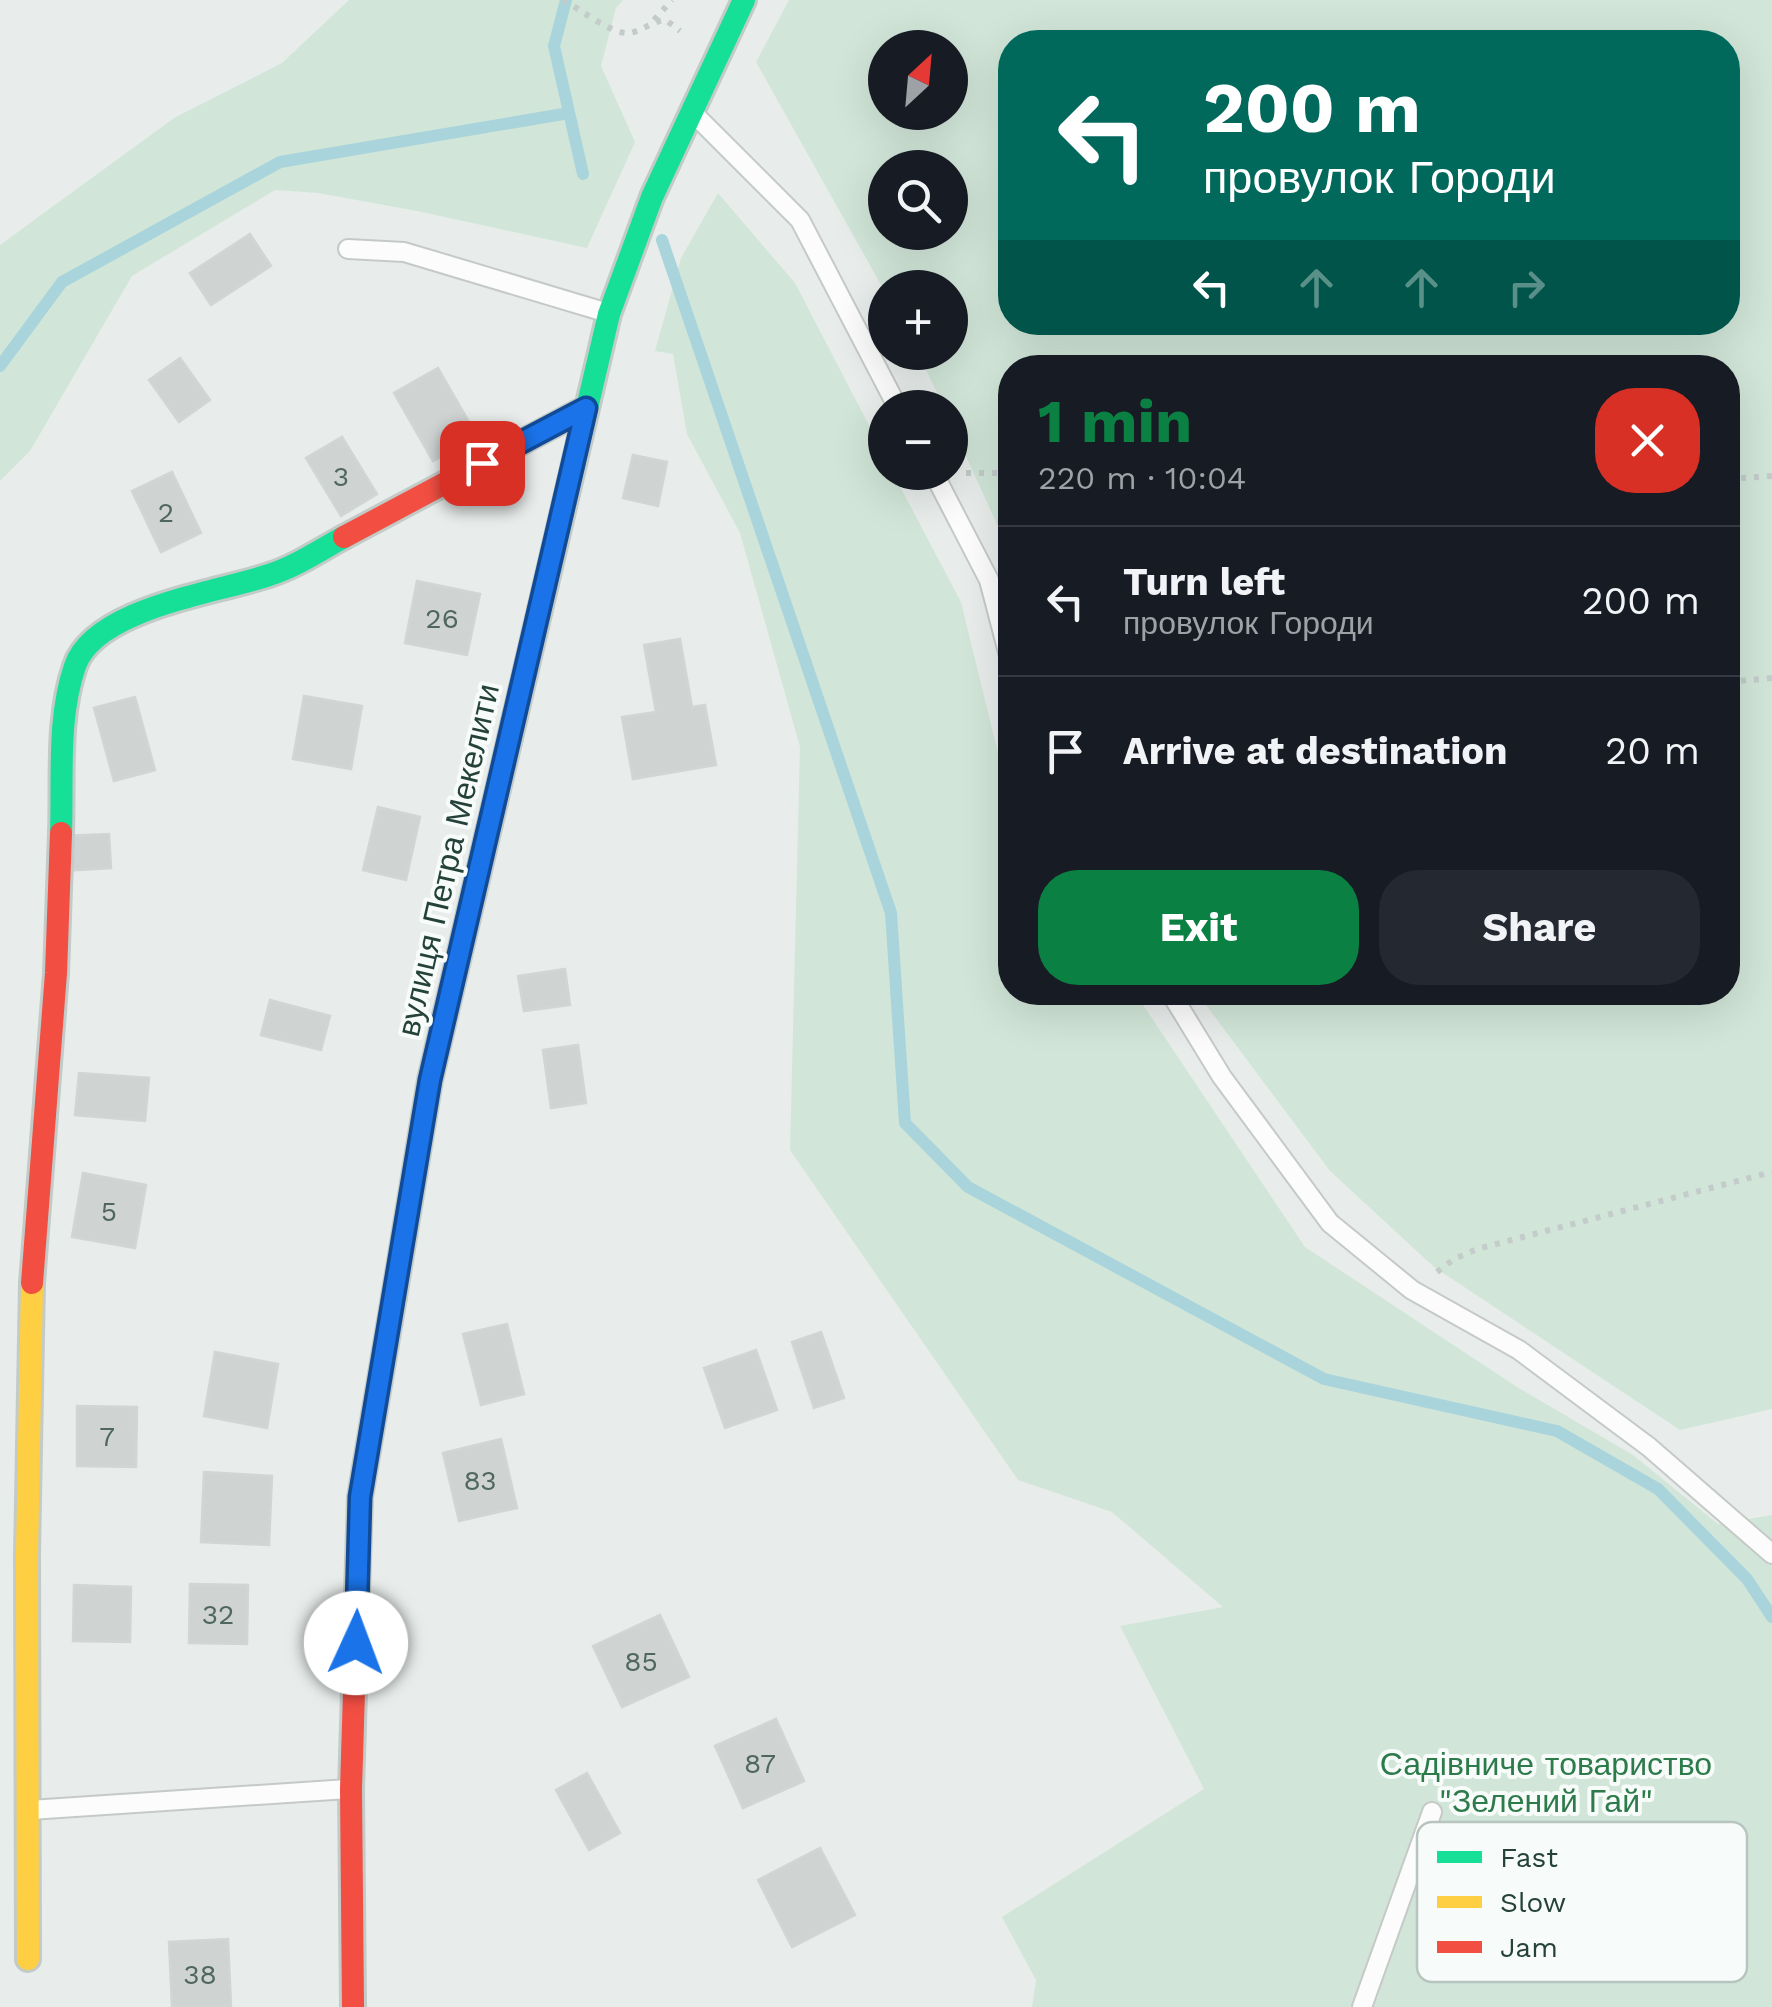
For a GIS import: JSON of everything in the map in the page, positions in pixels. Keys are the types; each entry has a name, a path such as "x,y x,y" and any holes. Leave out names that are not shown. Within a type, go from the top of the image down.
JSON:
{"street":[{"name":"вулиця Петра Мекелити","path":"352,2007 352,1789 360,1497 427,1099 609,314 652,197 744,0"},
{"path":"28,1959 29,1810 20,1555 32,1271 56,973 66,702 76,662 94,637 125,618 274,574 586,408"}],"lane":[{"path":"692,113 800,220 889,390"},
{"path":"348,249 404,252 609,314"},
{"path":"942,490 990,580 998,612"},
{"path":"1178,1005 1222,1077 1330,1223 1412,1290 1520,1350 1649,1447 1772,1554"},
{"path":"29,1810 352,1789"},
{"path":"1428,1822 1432,1812"},
{"path":"1362,2007 1417,1854"}],"path":[{"path":"564,0 626,34 653,21 666,20 686,38 708,80"},
{"path":"653,21 672,0"},
{"path":"968,473 998,474"},
{"path":"1740,478 1772,476"},
{"path":"1740,681 1772,678"},
{"path":"1412,1290 1454,1259 1478,1249 1772,1172"}],"green space":[{"path":"349,0 623,0 616,8 601,66 635,142 587,248 417,211 318,193 275,190 132,276 30,451 0,481 0,245 174,118 282,63"},
{"path":"789,0 1772,0 1772,1409 1680,1430 1434,1267 1330,1171 1206,1005 1740,1005 1740,355 998,355 998,527 968,461 968,390 936,390 926,370 968,370 968,270 873,270 756,62"},
{"name":"Садівниче товариство \"Зелений Гай\"","path":"718,193 795,283 868,423 868,490 902,490 961,602 998,753 998,1005 1143,1005 1305,1247 1517,1387 1633,1455 1718,1524 1772,1515 1772,2007 1032,2007 1036,1980 1002,1917 1204,1789 1120,1626 1223,1607 1112,1512 1018,1480 790,1150 800,747 740,533 687,434 673,354 655,351 681,258"}],"building":[{"path":"250,234 271,266 211,305 190,273"},
{"path":"180,358 210,400 179,422 149,380"},
{"path":"438,368 477,436 433,461 394,393"},
{"path":"342,437 377,494 341,516 306,458"},
{"path":"633,455 667,462 658,506 623,498"},
{"path":"172,472 201,533 161,552 132,491"},
{"path":"417,581 480,594 467,655 405,643"},
{"path":"680,639 692,707 705,705 716,765 633,779 622,717 656,712 644,645"},
{"path":"304,696 362,706 351,769 293,759"},
{"path":"135,697 155,770 114,781 94,708"},
{"path":"378,807 420,817 406,880 363,870"},
{"path":"109,834 111,868 63,871 62,836"},
{"path":"565,969 570,1005 524,1011 518,976"},
{"path":"270,1000 330,1016 321,1050 261,1035"},
{"path":"578,1045 586,1103 551,1108 543,1050"},
{"path":"79,1073 149,1078 145,1121 75,1115"},
{"path":"83,1173 146,1185 135,1248 72,1237"},
{"path":"507,1324 524,1394 481,1405 463,1334"},
{"path":"821,1332 844,1398 814,1408 792,1342"},
{"path":"756,1350 777,1410 725,1428 704,1368"},
{"path":"215,1352 278,1364 267,1428 204,1416"},
{"path":"77,1406 137,1407 136,1467 77,1466"},
{"path":"501,1439 517,1508 459,1521 443,1453"},
{"path":"204,1472 272,1476 269,1545 201,1542"},
{"path":"190,1584 248,1585 247,1644 189,1643"},
{"path":"74,1585 131,1587 130,1642 73,1641"},
{"path":"660,1615 689,1677 622,1707 593,1646"},
{"path":"776,1719 804,1781 743,1808 715,1746"},
{"path":"587,1773 620,1833 589,1850 556,1790"},
{"path":"820,1848 855,1915 792,1947 758,1880"},
{"path":"228,1939 231,2007 172,2007 169,1942"}],"waterway":[{"path":"566,0 554,46 583,174"},
{"path":"0,366 62,282 280,162 569,113"},
{"path":"662,240 891,913 905,1123 968,1187 1324,1379 1557,1431 1658,1489 1747,1579 1772,1617"}],"traffic: fast":[{"path":"474,892 609,314 652,197 744,0"},
{"path":"61,833 66,706 75,666 87,646 131,616 279,572 344,537"}],"traffic: slow":[{"path":"394,1297 430,1080 474,892"},
{"path":"28,1959 27,1555 32,1283"}],"traffic: jam":[{"path":"344,537 586,408"},
{"path":"32,1283 56,973 61,833"},
{"path":"353,2007 351,1789 360,1497 394,1297"}],"route":[{"path":"356,1643 360,1497 430,1080 586,408 482,463"}]}
